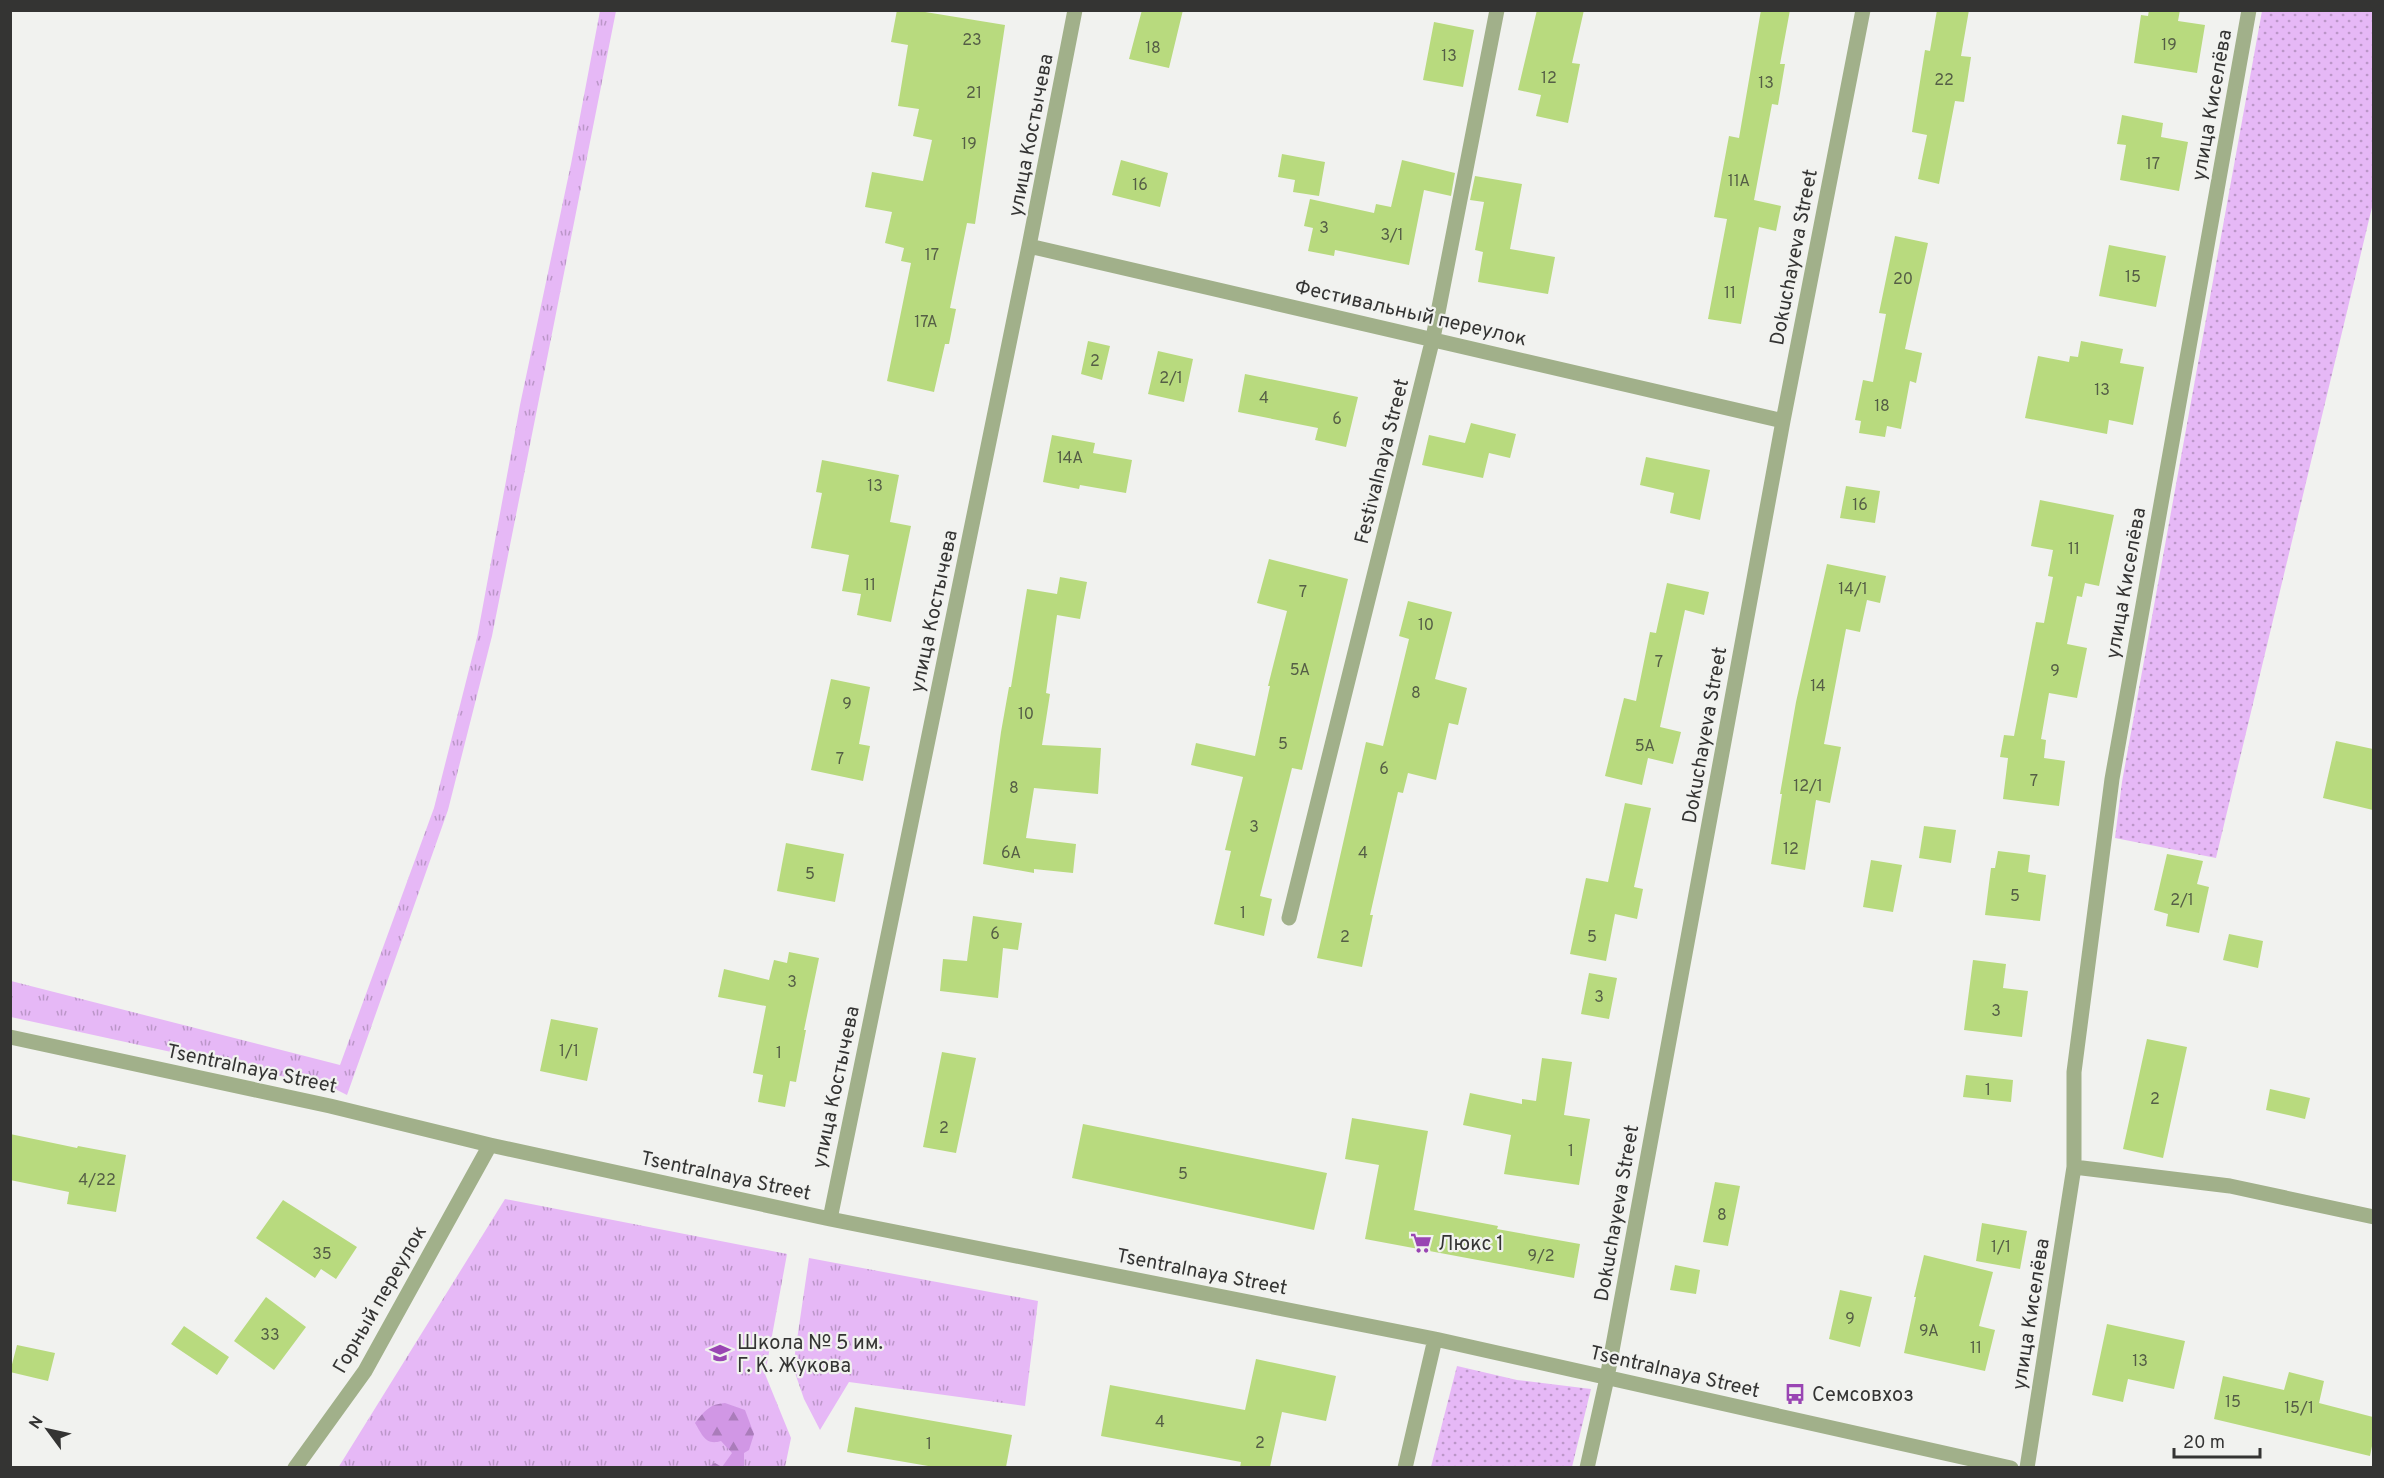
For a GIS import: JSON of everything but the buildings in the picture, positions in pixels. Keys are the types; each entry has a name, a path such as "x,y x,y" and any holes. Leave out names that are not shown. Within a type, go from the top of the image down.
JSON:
{"street":[{"name":"улица Костычева","path":"830,1219 1075,10"},
{"name":"Festivalnaya Street","path":"1289,918 1433,338 1497,10"},
{"name":"Dokuchayeva Street","path":"1587,1467 1608,1378 1783,421 1863,10"},
{"name":"улица Киселёва","path":"2027,1467 2074,1167 2074,1072 2108,801 2249,10"},
{"name":"Фестивальный переулок","path":"1029,246 1783,421"},
{"name":"Tsentralnaya Street","path":"10,1037 330,1106 490,1145 830,1219 1435,1339 2011,1467"},
{"name":"Горный переулок","path":"295,1467 365,1371 490,1145"},
{"path":"2074,1167 2230,1186 2373,1217"},
{"path":"1405,1467 1435,1339"}],"green space":[{"path":"600,11 616,11 492,636 448,810 347,1095 331,1087 11,1017 11,981 340,1065 434,808 477,638 520,405 571,164"},
{"path":"2262,11 2373,11 2373,203 2216,858 2115,838 2122,782"},
{"name":"Школа № 5 им. Г. К. Жукова","path":"505,1199 787,1254 765,1374 791,1438 785,1467 338,1468"},
{"path":"809,1258 1038,1301 1025,1406 849,1382 820,1430 804,1399 793,1367"},
{"path":"1457,1366 1517,1380 1591,1389 1572,1467 1431,1467"},
{"path":"725,1403 745,1410 754,1434 749,1450 744,1453 744,1467 722,1467 732,1453 721,1441 708,1440 695,1423 708,1409"},
{"path":"715,1463 722,1467 707,1467"}],"place":[{"name":"Люкс 1","path":"1421,1243"},
{"name":"Школа № 5 им. Г. К. Жукова","path":"720,1353"},
{"name":"Семсовхоз","path":"1795,1394"}]}
